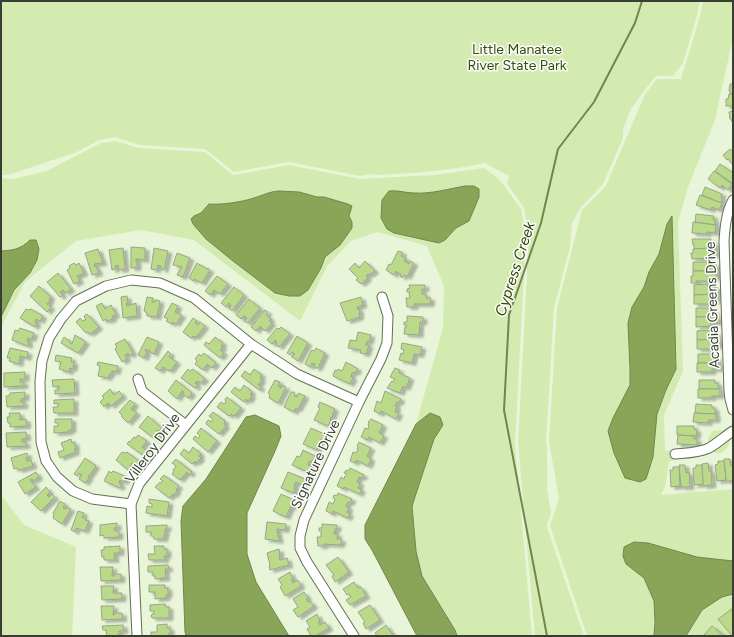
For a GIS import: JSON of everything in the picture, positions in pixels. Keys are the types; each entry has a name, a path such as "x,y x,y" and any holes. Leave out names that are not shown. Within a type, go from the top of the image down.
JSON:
{"street":[{"name":"Acadia Greens Drive","path":"733,200 728,212 724,232 730,309 729,391 733,410"},
{"path":"131,504 92,499 73,491 57,477 46,462 40,442 40,381 42,361 49,338 61,319 76,302 106,286 131,280 160,283 194,298 251,344 297,374 359,402"},
{"name":"Signature Drive","path":"354,636 307,562 300,548 300,536 304,520 387,343 388,316 382,297"},
{"name":"Villeroy Drive","path":"137,636 131,504 140,484 251,344"},
{"path":"138,378 142,391 186,425"},
{"path":"675,454 704,450 733,431"}],"green space":[{"name":"Little Manatee River State Park","path":"1,1 700,1 683,63 673,76 656,76 631,109 623,129 623,138 603,184 581,207 572,223 570,247 554,308 546,441 547,489 551,513 547,527 584,636 535,636 518,443 529,236 524,208 507,184 509,176 485,163 432,171 378,175 370,174 360,176 289,162 234,172 205,149 139,145 115,137 99,140 77,152 8,175 1,175"},
{"path":"703,1 733,1 733,37 715,120 688,187 678,222 683,371 664,415 665,451 694,449 708,445 708,439 712,431 724,430 733,424 733,437 727,448 719,454 712,452 699,457 669,461 665,487 661,495 733,489 733,636 587,636 550,526 559,499 549,441 557,308 582,210 606,186 645,94 657,79 681,79"},
{"path":"116,141 139,148 205,152 233,175 289,165 360,179 435,175 484,168 500,180 521,209 526,236 515,443 532,636 417,636 365,539 365,525 416,424 443,328 444,286 427,246 377,232 351,241 327,266 300,321 194,240 141,230 76,241 25,282 1,327 1,178 13,179 47,171 101,143"},
{"path":"1,495 24,525 76,547 72,636 1,636"}],"shaded area":[{"path":"465,186 474,186 479,189 479,197 469,221 456,228 445,240 439,243 394,233 387,229 381,218 382,200 389,191 427,193"},
{"path":"279,191 299,192 317,197 324,197 352,206 349,216 352,222 352,228 340,245 325,257 321,268 308,290 300,296 289,296 275,293 206,239 193,224 191,219 201,213 209,204 238,202"},
{"path":"672,216 676,369 657,414 653,457 646,479 640,482 625,478 614,453 608,431 630,385 628,323 632,307 644,287 649,272 659,254 667,224"},
{"path":"30,240 36,240 39,249 37,260 30,273 14,290 1,317 1,250 6,251 17,248"},
{"path":"430,413 440,417 443,425 434,439 412,506 416,551 422,576 455,630 457,636 417,636 365,539 365,525 416,424"},
{"path":"255,415 279,426 281,436 247,513 247,554 256,582 289,636 186,636 181,521 183,506 206,479 246,417"},
{"path":"634,542 648,543 697,557 733,561 733,594 722,597 702,610 686,636 654,636 654,601 644,578 626,564 623,556 624,547"}],"building":[{"path":"730,84 733,84 733,94 730,94 729,91"},
{"path":"729,94 733,94 733,105 726,106 726,99 728,99"},
{"path":"733,111 733,122 732,122 729,112"},
{"path":"730,149 732,151 733,150 733,165 723,155"},
{"path":"720,164 733,173 732,183 715,171"},
{"path":"714,171 732,184 728,190 722,185 720,188 708,179"},
{"path":"705,187 722,194 721,203 702,195"},
{"path":"700,195 722,203 719,210 712,207 711,210 696,205"},
{"path":"696,214 714,216 713,220 715,220 715,225 695,222"},
{"path":"693,222 716,225 715,233 692,233"},
{"path":"692,239 711,239 711,242 714,242 714,248 694,249"},
{"path":"131,247 145,248 145,260 136,259 137,268 131,268"},
{"path":"123,248 125,269 119,270 118,265 115,266 116,269 112,270 109,250"},
{"path":"154,248 168,251 164,270 158,265 157,270 151,269"},
{"path":"715,248 716,255 708,255 708,258 692,259 691,253 693,253 693,249"},
{"path":"98,249 103,263 94,264 99,273 92,275 85,253"},
{"path":"398,251 402,252 403,253 401,256 406,258 404,261 409,264 410,261 414,263 407,277 404,275 402,278 400,276 401,274 396,271 394,275 386,270 389,264 391,265"},
{"path":"177,253 190,258 183,277 177,275 182,267 173,265"},
{"path":"365,261 375,271 369,275 368,274 366,276 368,278 361,284 356,280 358,278 349,269 355,263 359,268"},
{"path":"693,262 708,262 708,265 716,264 716,271 693,271"},
{"path":"74,263 76,265 79,263 84,273 77,276 80,281 74,284 67,270 70,268 69,266"},
{"path":"197,263 210,270 202,283 194,279 193,281 189,278"},
{"path":"693,271 716,271 716,278 708,278 708,281 696,281 697,283 691,283"},
{"path":"58,273 71,289 66,293 63,290 60,292 63,295 60,297 47,282"},
{"path":"217,276 228,284 220,294 214,290 210,295 205,291"},
{"path":"708,284 708,287 717,287 717,294 694,295 694,285"},
{"path":"409,285 425,285 425,289 422,289 422,294 426,294 426,298 431,299 430,304 414,304 414,307 407,307 406,298 410,298 410,292 407,292 407,289 410,288"},
{"path":"39,286 51,297 47,304 51,307 47,312 30,296"},
{"path":"234,287 244,295 232,311 229,308 231,306 229,303 226,307 221,303"},
{"path":"716,294 717,301 709,301 709,304 694,304 694,295"},
{"path":"127,296 127,306 136,303 137,316 123,318 121,297"},
{"path":"147,297 153,298 152,302 155,302 156,300 160,301 157,317 147,316 147,313 144,311"},
{"path":"361,297 363,305 357,307 360,312 360,317 347,321 340,303"},
{"path":"249,299 260,308 248,323 244,321 247,318 244,316 241,319 236,315"},
{"path":"102,303 105,309 111,305 116,315 112,316 113,319 107,321 106,319 103,321 96,306"},
{"path":"172,303 178,306 175,312 182,315 176,324 166,321 168,319 164,317"},
{"path":"696,308 712,308 712,311 715,311 716,317 696,317"},
{"path":"26,309 31,309 43,316 40,321 36,319 35,322 37,323 35,327 20,318"},
{"path":"265,310 268,312 266,315 271,319 269,321 272,323 265,331 260,326 256,331 251,327"},
{"path":"87,314 99,327 90,334 88,332 86,333 76,322 80,318 83,321 86,319 84,317"},
{"path":"407,316 423,317 423,322 420,322 419,335 404,334 405,327 407,325 404,325 404,322 407,322"},
{"path":"696,317 718,317 718,323 711,323 711,326 696,327"},
{"path":"193,318 197,321 195,323 198,325 200,322 205,326 196,337 193,336 191,338 183,332"},
{"path":"281,327 290,334 279,347 277,346 277,342 275,340 272,344 267,340 277,328 279,329"},
{"path":"20,328 34,333 32,339 28,338 28,346 12,340 15,330 18,331"},
{"path":"713,330 714,333 717,333 717,339 697,340 697,331"},
{"path":"358,332 371,335 369,342 367,341 366,345 369,345 366,354 360,353 361,350 348,348 350,340 356,341"},
{"path":"75,335 86,342 78,353 61,343 64,337 72,344"},
{"path":"297,336 308,343 298,361 292,357 295,354 292,352 290,355 287,353"},
{"path":"147,337 159,342 154,354 146,349 145,351 147,352 144,358 138,355"},
{"path":"215,337 223,343 221,346 223,347 220,350 224,353 220,358 204,345 206,342 209,344"},
{"path":"125,339 133,353 131,355 128,353 125,355 127,359 122,362 115,349 117,347 115,344"},
{"path":"719,339 719,346 712,346 712,349 697,349 697,340"},
{"path":"402,343 422,347 420,355 414,354 412,363 399,360 401,353 403,354 404,350 401,349"},
{"path":"10,348 28,352 27,358 20,356 19,364 9,361 10,358 7,358"},
{"path":"316,348 325,353 318,368 315,368 315,364 312,363 310,367 305,364 311,351 314,351"},
{"path":"168,351 171,354 169,357 177,362 170,371 163,367 160,371 155,368"},
{"path":"204,353 216,363 212,368 207,364 203,370 195,364 197,361 195,359 199,354 201,356"},
{"path":"698,354 714,354 714,357 717,357 717,363 698,363"},
{"path":"56,355 72,358 71,362 74,362 73,369 70,368 69,372 59,369 61,362 55,361"},
{"path":"98,362 118,366 116,372 112,371 108,378 98,376 100,366 97,365"},
{"path":"346,362 358,369 356,372 352,373 351,377 353,378 350,384 333,376 335,370 337,371 338,369 342,371"},
{"path":"697,363 719,363 719,369 712,369 712,372 697,372"},
{"path":"395,368 400,370 399,373 410,378 406,388 403,386 400,393 387,388 395,379 390,377"},
{"path":"188,369 190,371 193,369 205,379 201,383 197,381 195,383 197,386 195,388 181,378"},
{"path":"254,369 262,375 260,378 262,380 258,385 261,387 259,390 241,376 245,371 250,375"},
{"path":"25,372 25,379 20,379 20,382 24,382 24,386 4,387 4,373"},
{"path":"74,379 75,393 55,394 55,390 59,390 59,386 53,387 52,380"},
{"path":"176,380 192,393 188,398 182,391 177,399 168,391"},
{"path":"275,380 280,382 278,386 281,388 282,386 286,387 278,403 269,398 270,395 268,393"},
{"path":"699,380 715,380 715,383 718,383 718,389 699,389"},
{"path":"244,385 252,392 250,394 252,396 248,401 246,399 244,402 231,392 235,387 240,391"},
{"path":"110,389 114,395 119,391 123,396 111,406 108,403 104,407 100,402 104,398 102,396"},
{"path":"698,389 720,389 720,396 712,396 712,398 698,398"},
{"path":"385,391 401,399 395,406 397,407 395,412 399,413 396,419 381,411 380,414 374,411 377,401 381,403"},
{"path":"25,392 25,398 21,399 21,402 24,402 24,406 7,407 6,396 9,396 10,393"},
{"path":"291,392 294,392 294,396 297,397 299,393 305,396 298,409 295,409 294,412 284,407"},
{"path":"227,397 241,408 234,416 231,414 229,416 217,407 221,402 224,404 226,402 225,399"},
{"path":"74,399 74,413 54,413 53,407 58,407 58,403 54,404 54,400"},
{"path":"130,400 135,404 131,409 137,413 128,423 119,412"},
{"path":"320,402 335,409 328,426 314,420 320,408 318,407"},
{"path":"696,404 712,405 712,408 715,408 715,414 695,413"},
{"path":"213,412 225,421 224,424 226,426 219,434 206,424 207,421 209,420 211,422 213,419 209,416"},
{"path":"9,413 20,413 20,420 26,419 27,426 10,427 7,417 10,417"},
{"path":"694,413 716,414 716,420 708,420 708,423 693,422"},
{"path":"148,416 163,429 161,432 158,430 156,432 160,435 156,440 139,427"},
{"path":"55,419 72,419 72,430 69,430 69,432 54,433 54,426 58,426 58,423 55,423"},
{"path":"371,419 383,425 379,433 384,436 380,443 369,437 367,440 361,437 365,428 368,429 368,422"},
{"path":"677,426 694,426 694,429 697,430 696,436 677,435"},
{"path":"201,428 217,441 208,452 193,439 195,436 198,438 200,436 197,433"},
{"path":"311,428 326,435 323,440 321,439 317,450 303,444"},
{"path":"26,432 27,438 22,439 22,442 26,442 26,446 7,447 6,433"},
{"path":"138,435 147,441 142,447 147,451 144,456 127,444"},
{"path":"678,435 694,436 694,439 697,439 697,445 677,444"},
{"path":"71,439 72,443 74,442 76,448 74,449 76,452 60,458 58,452 64,450 61,443"},
{"path":"359,442 371,448 367,456 371,459 368,466 356,460 355,463 350,461 353,452 356,453 358,449 357,446"},
{"path":"193,447 201,454 199,456 201,458 196,463 195,461 192,464 180,454 184,449 189,453"},
{"path":"303,450 315,456 311,462 309,461 308,465 313,467 310,473 292,465 297,456 300,457"},
{"path":"122,452 127,452 139,461 136,466 132,463 130,466 132,469 129,471 116,460"},
{"path":"27,453 27,461 31,460 33,466 19,470 17,468 14,469 11,458"},
{"path":"85,458 96,466 85,483 79,479 82,475 79,473 77,476 74,474"},
{"path":"176,459 192,472 189,475 187,472 180,480 172,474 176,466 172,463"},
{"path":"724,459 730,459 731,466 733,466 733,481 726,481"},
{"path":"718,461 724,461 726,480 717,481 715,465 718,464"},
{"path":"708,463 709,471 711,471 712,485 703,486 702,464"},
{"path":"679,465 685,465 686,473 689,472 690,487 681,487"},
{"path":"696,465 702,465 703,484 694,485 693,468 696,468"},
{"path":"673,467 679,467 680,486 671,487 670,470 673,470"},
{"path":"350,468 364,475 362,478 359,477 357,482 360,483 358,488 361,489 359,494 344,487 343,489 337,486 341,477 344,479 347,474 344,473 346,470 348,471"},
{"path":"109,471 111,473 113,471 127,477 124,482 120,480 120,488 104,481"},
{"path":"36,472 39,477 33,481 32,479 30,480 36,487 25,494 18,482"},
{"path":"288,472 305,479 303,485 296,482 294,486 294,493 281,488"},
{"path":"164,475 179,486 174,495 173,494 169,498 155,487 163,481 160,479"},
{"path":"46,487 50,492 47,495 49,497 52,494 55,497 41,511 31,502"},
{"path":"338,493 352,499 346,506 349,508 347,512 350,515 347,518 333,511 332,514 326,511 329,502 333,504 335,499 333,498 334,495 337,496"},
{"path":"281,494 296,501 293,507 291,506 286,517 273,511"},
{"path":"149,499 169,502 167,516 146,513 147,506 152,507 152,504 149,503"},
{"path":"60,501 65,504 63,508 66,509 67,507 71,509 62,524 53,518 53,513"},
{"path":"78,511 84,513 82,517 89,521 85,531 76,528 75,532 71,530"},
{"path":"267,522 286,524 285,530 277,529 279,541 265,539"},
{"path":"117,523 117,528 114,528 115,531 119,531 119,537 105,538 103,535 100,536 100,525"},
{"path":"322,524 337,525 337,529 335,529 334,534 338,534 337,539 341,539 342,541 340,545 324,544 324,546 318,546 317,537 321,537 322,531 319,531 319,528 322,528"},
{"path":"167,525 164,539 154,539 153,536 151,536 151,532 146,532 146,526"},
{"path":"120,546 120,553 114,553 115,560 104,560 101,550 104,550 104,547"},
{"path":"154,546 164,546 164,549 167,549 167,556 164,556 165,560 149,560 148,554 155,554"},
{"path":"279,549 280,560 287,558 289,565 270,570 267,553"},
{"path":"338,557 349,572 335,582 332,576 334,575 326,565"},
{"path":"168,565 169,569 165,569 166,578 155,579 153,572 148,572 148,566"},
{"path":"100,567 113,567 112,576 114,576 114,574 121,574 121,580 101,581"},
{"path":"290,572 293,583 298,580 301,586 285,596 280,587 282,585 278,579"},
{"path":"354,582 358,588 361,587 366,596 350,605 346,600 351,597 349,594 347,595 343,589"},
{"path":"149,585 165,585 165,588 168,588 168,595 166,595 166,598 155,599 155,592 149,592"},
{"path":"101,586 114,586 113,593 122,593 122,599 102,600"},
{"path":"304,592 308,598 306,599 308,602 310,601 314,606 298,617 293,610 298,607 293,599"},
{"path":"165,604 166,607 169,607 169,618 152,618 151,616 154,614 154,611 150,611 150,605"},
{"path":"370,605 380,620 366,629 363,623 365,622 358,612"},
{"path":"101,606 114,606 113,615 115,613 122,613 123,619 102,620"},
{"path":"733,608 733,636 732,636 718,619"},
{"path":"317,614 320,625 325,622 329,628 315,636 311,636 307,629 310,627 306,621"},
{"path":"167,624 167,628 170,628 170,634 168,634 168,636 151,636 151,632 157,632 157,625"},
{"path":"123,625 124,631 119,631 119,635 117,636 107,636 106,630 103,630 102,626"},
{"path":"386,625 395,636 377,636 375,633"},
{"path":"712,626 724,636 703,636"}],"waterway":[{"name":"Cypress Creek","path":"547,636 504,410 509,315 541,223 558,149 594,102 635,23 642,1"}]}
